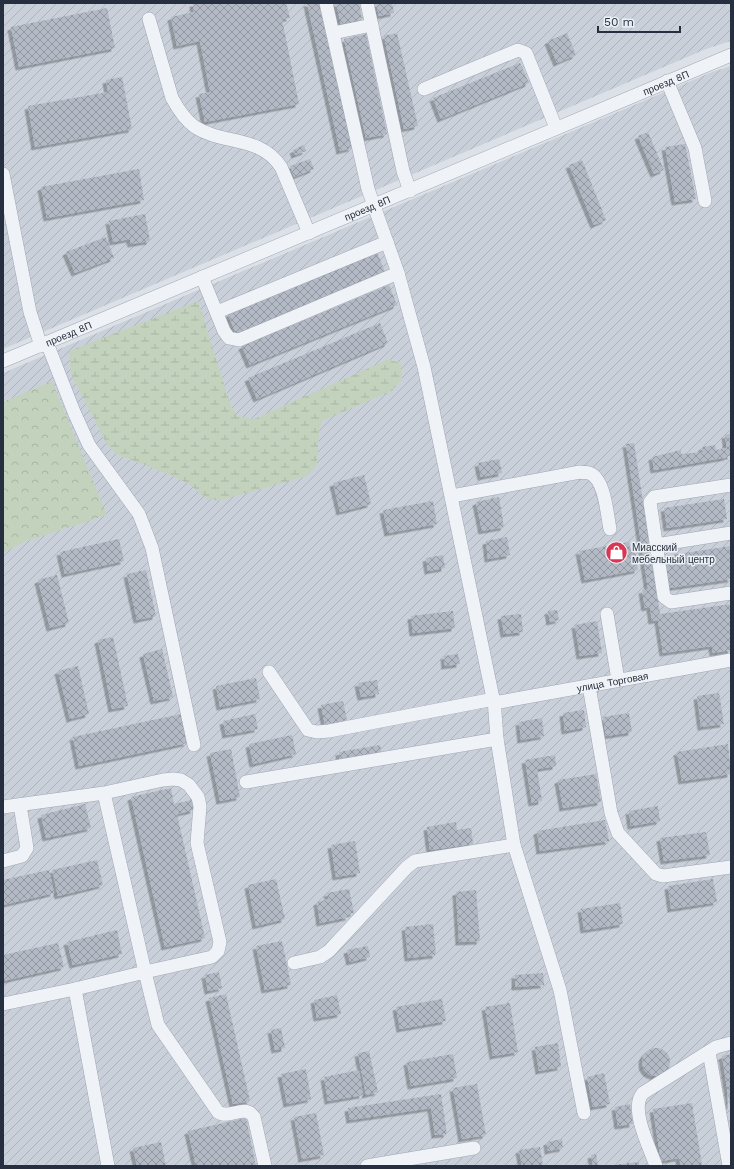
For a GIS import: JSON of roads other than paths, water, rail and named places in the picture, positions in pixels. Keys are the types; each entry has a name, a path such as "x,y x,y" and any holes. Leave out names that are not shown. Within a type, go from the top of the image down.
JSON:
{"street":[{"path":"326,3 368,189 398,273 424,367 494,701 497,739 514,845 560,990 584,1113"},
{"path":"367,3 403,171 410,191"},
{"path":"149,19 172,98 177,107 188,121 196,127 215,135 256,146 267,151 275,158 281,167 309,233"},
{"path":"333,33 372,25"},
{"path":"424,89 518,50 522,51 526,53 556,128"},
{"name":"проезд 8П","path":"4,357 44,344 731,55"},
{"path":"667,81 695,148 705,201"},
{"path":"3,174 28,306 90,445 135,507 146,528 194,745"},
{"path":"216,312 387,242"},
{"path":"202,277 216,312 229,338 239,340 398,273"},
{"path":"452,496 580,472 590,473 596,477 601,485 610,529"},
{"path":"731,485 654,497 650,502 664,597 671,602 731,593"},
{"path":"656,545 731,533"},
{"path":"607,614 618,680"},
{"name":"улица Торговая","path":"269,672 308,730 329,732 494,701 589,686 731,660"},
{"path":"589,686 612,813 618,834 656,874 663,876 731,867"},
{"path":"246,782 497,739"},
{"path":"3,807 104,793 173,779 181,780 189,785 198,797 200,806 197,843 220,942 218,950 212,957 3,1004"},
{"path":"104,793 158,1025 218,1112 226,1115 246,1110 251,1112 254,1117 264,1166"},
{"path":"3,861 22,856 27,848 20,805"},
{"path":"294,963 320,957 329,951 407,867 415,861 514,845"},
{"path":"75,989 108,1166"},
{"path":"656,1166 639,1118 637,1109 638,1098 716,1047 731,1043"},
{"path":"709,1052 729,1166"},
{"path":"367,1166 474,1148"}],"place":[{"name":"Миасский мебельный центр","path":"617,553"}]}
